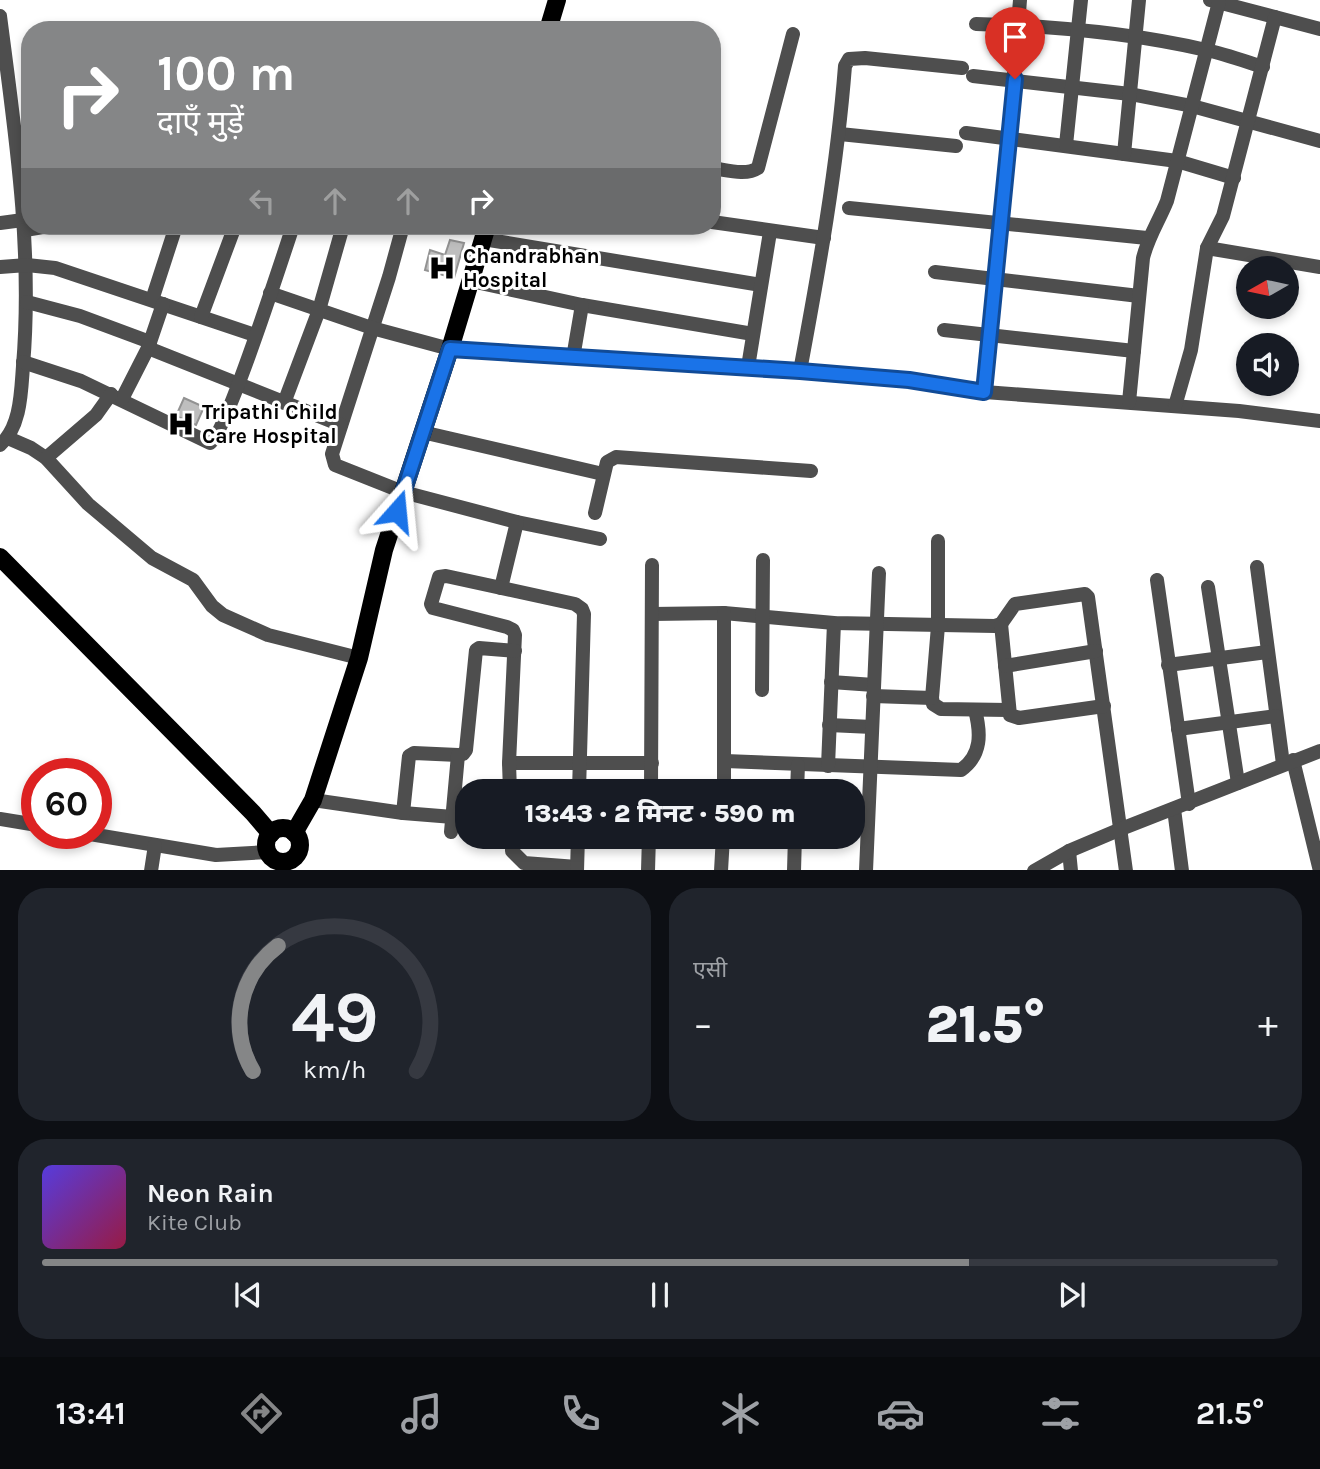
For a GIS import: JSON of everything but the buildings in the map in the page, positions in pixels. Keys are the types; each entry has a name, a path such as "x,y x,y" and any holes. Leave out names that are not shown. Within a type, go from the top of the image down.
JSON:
{"main road":[{"path":"551,21 557,0"},
{"path":"294,833 313,800 359,658 384,550 484,235"},
{"path":"0,557 271,834"},
{"path":"282,829 294,833 299,845 301,864 277,861 266,846 271,834 282,829"}],"street":[{"path":"984,392 1002,222 1020,0"},
{"path":"1066,145 1081,0"},
{"path":"1124,154 1139,0"},
{"path":"1129,402 1147,238 1161,216 1177,161 1206,50 1214,1 1320,29"},
{"path":"1175,406 1191,350 1207,248 1223,216 1250,121 1275,17"},
{"path":"0,22 6,105 21,205"},
{"path":"976,24 1018,25 1136,38 1206,50 1263,67"},
{"path":"721,168 752,172 758,168 793,34"},
{"path":"800,371 824,238 840,134 845,66 849,59 865,58 1130,94 1192,106 1320,141"},
{"path":"966,132 1177,161 1234,178"},
{"path":"840,134 956,146"},
{"path":"849,208 1147,238"},
{"path":"0,223 21,225"},
{"path":"721,224 824,238"},
{"path":"748,367 770,232"},
{"path":"25,235 27,302 23,362 15,421 4,442 31,448 46,458 88,504 152,558 193,580 212,606 223,615 268,635 359,658"},
{"path":"46,458 116,397 149,345 174,235"},
{"path":"201,317 232,235"},
{"path":"23,362 81,381 210,443 217,436 238,384 290,235"},
{"path":"284,403 320,310 341,235"},
{"path":"400,235 332,454 335,465 403,492 517,522 600,539"},
{"path":"501,235 761,285"},
{"path":"1207,248 1320,267"},
{"path":"0,267 27,265 55,268 255,335"},
{"path":"935,272 1139,296"},
{"path":"471,281 582,305 753,334"},
{"path":"270,293 372,328 450,349 748,367 909,380 984,392 1129,402 1320,421"},
{"path":"27,302 80,316 341,425"},
{"path":"573,358 582,305"},
{"path":"944,330 1133,351"},
{"path":"422,432 603,474"},
{"path":"595,513 607,462 616,457 811,471"},
{"path":"501,588 517,522"},
{"path":"938,541 938,626 932,698 936,707 1008,710"},
{"path":"762,690 763,560"},
{"path":"651,779 652,565"},
{"path":"1257,567 1276,716 1320,870"},
{"path":"866,870 879,573"},
{"path":"510,779 515,635 507,626 436,609 431,604 436,580 442,576 575,604 582,609 579,779"},
{"path":"1157,580 1189,804"},
{"path":"1208,587 1238,783"},
{"path":"1104,706 1013,718 1008,710 1001,624 1015,604 1085,594 1088,597 1104,706 1126,870"},
{"path":"652,614 724,613 834,623 938,626 1001,624"},
{"path":"724,613 724,779"},
{"path":"828,766 834,623"},
{"path":"403,813 409,756 414,753 458,755 466,750 476,650 515,651"},
{"path":"1005,666 1096,651"},
{"path":"1168,664 1267,652"},
{"path":"831,682 932,698"},
{"path":"725,761 961,770 971,760 981,739 975,710"},
{"path":"1178,729 1276,716"},
{"path":"830,725 872,727"},
{"path":"1034,870 1121,829 1320,751"},
{"path":"313,800 403,813 452,825 458,755"},
{"path":"509,763 652,763"},
{"path":"797,779 798,765"},
{"path":"1174,810 1182,870"},
{"path":"0,819 21,822"},
{"path":"112,838 216,855 268,852"},
{"path":"151,870 155,845"},
{"path":"512,849 524,863 577,868 578,849"},
{"path":"648,870 649,849"},
{"path":"722,870 723,849"},
{"path":"794,870 795,849"},
{"path":"1069,852 1071,870"}],"place":[{"name":"Chandrabhan Hospital","path":"442,268"},
{"name":"Tripathi Child Care Hospital","path":"181,424"}],"route":[{"path":"397,511 450,349 800,371 909,380 984,392 1015,79"}]}
